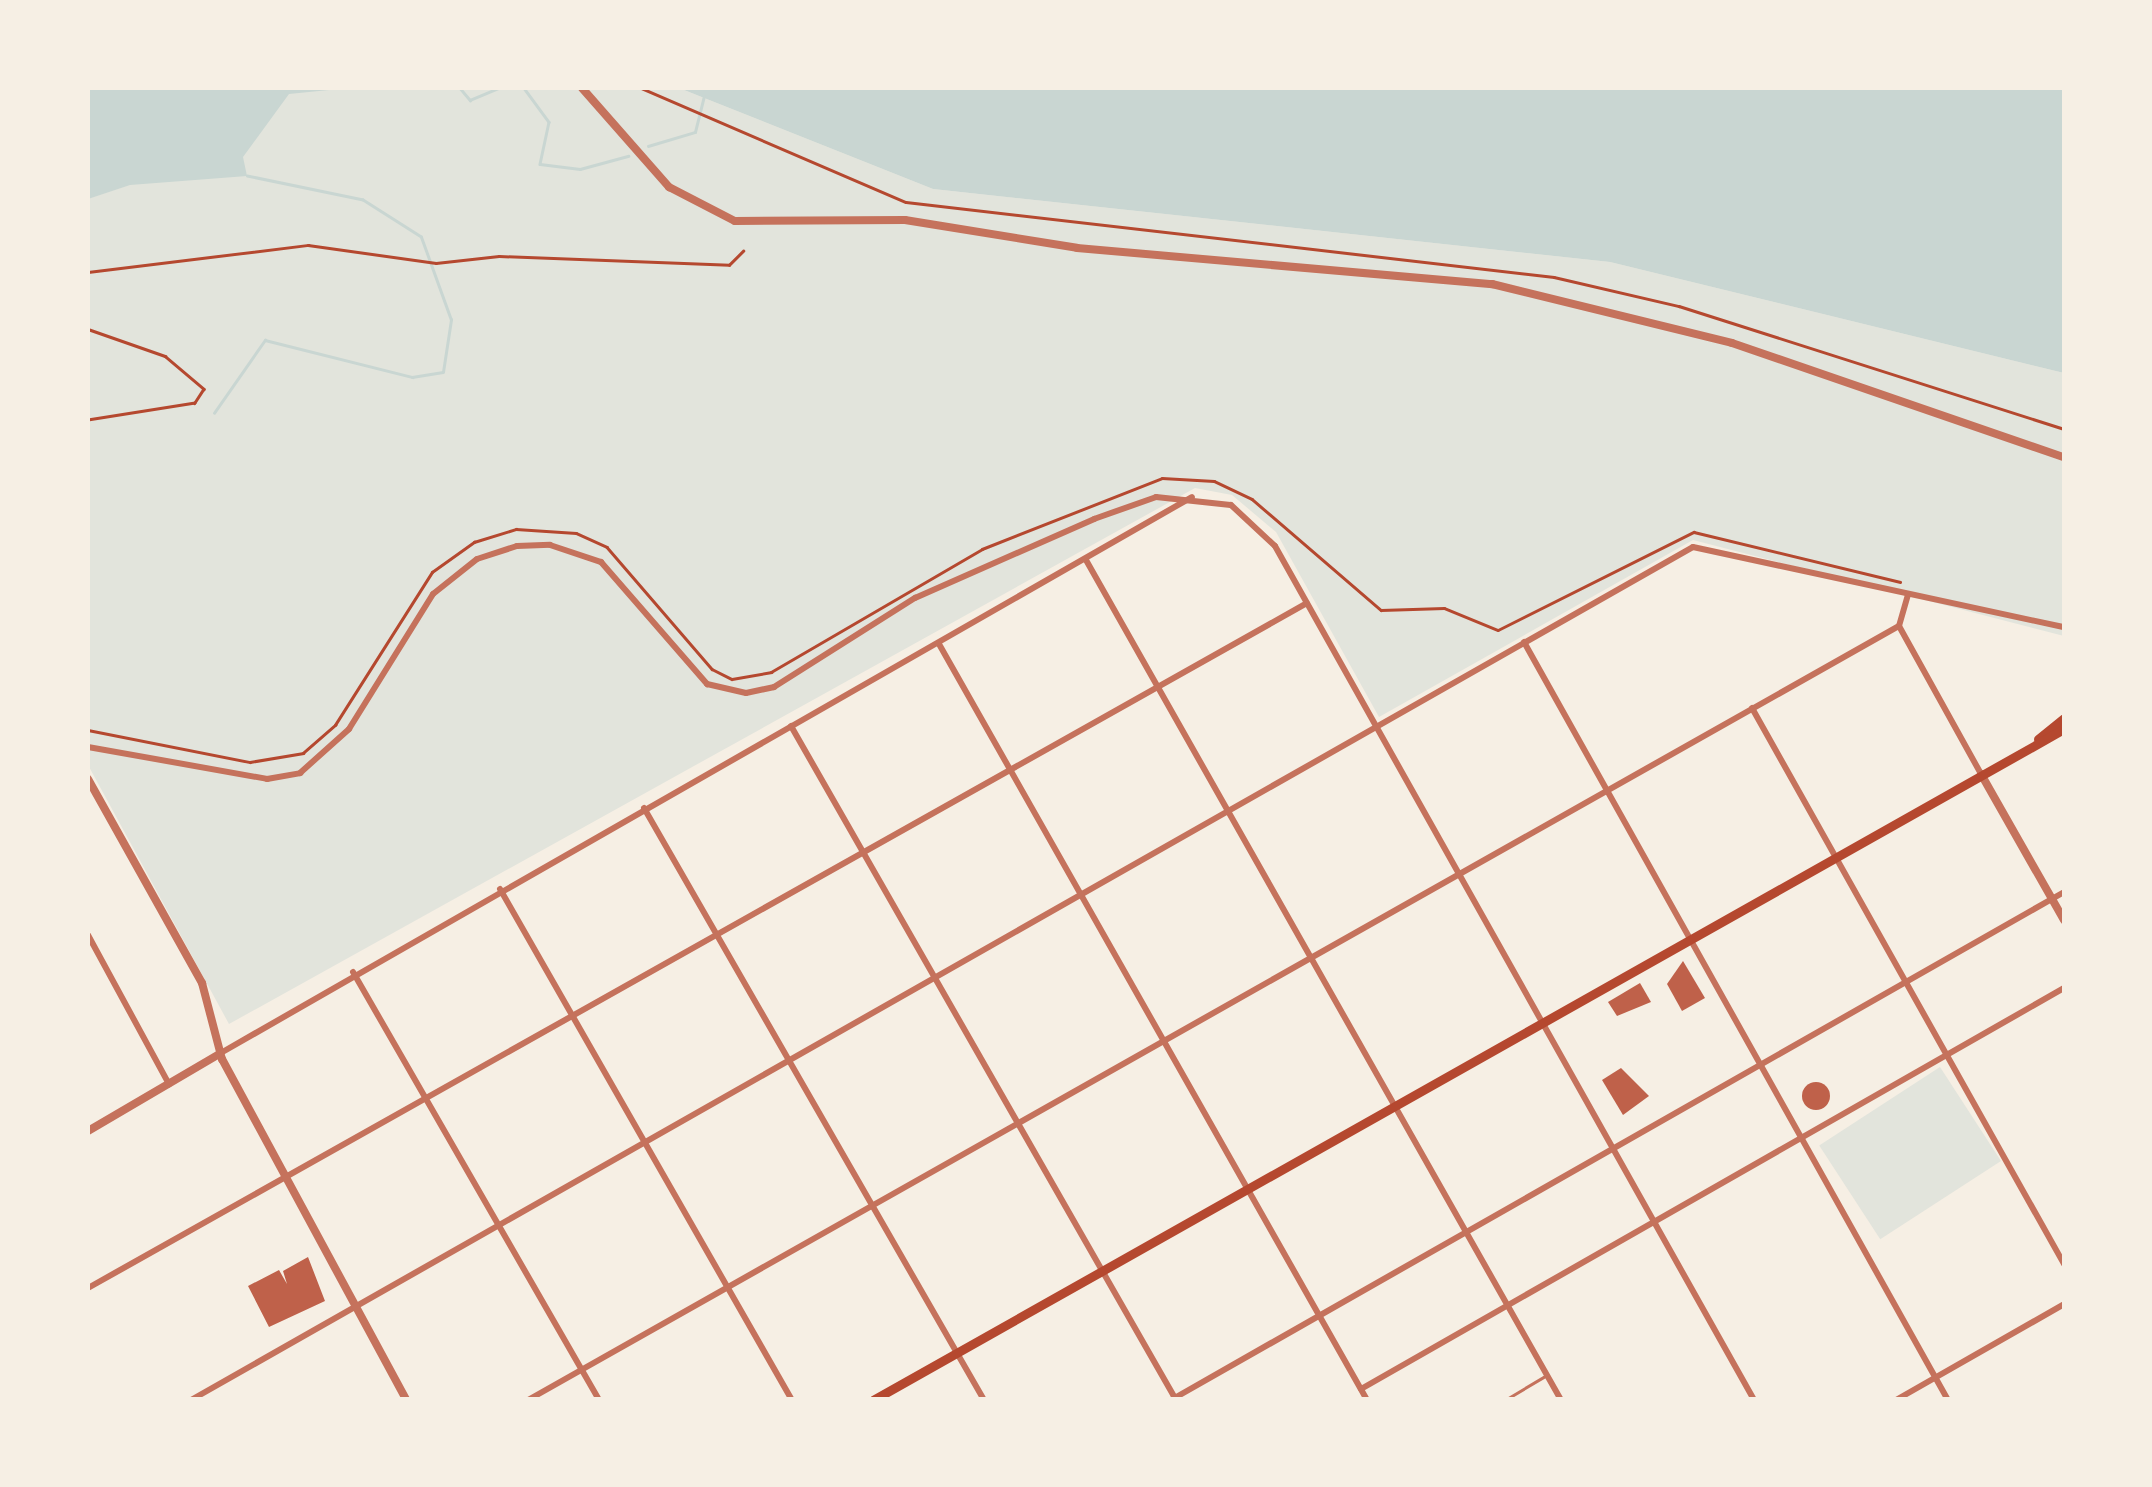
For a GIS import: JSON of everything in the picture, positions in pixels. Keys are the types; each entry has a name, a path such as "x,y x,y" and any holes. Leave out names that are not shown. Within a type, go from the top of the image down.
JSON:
{"main road":[{"path":"2032,744 2064,718"},
{"path":"874,1400 2064,729"}],"street":[{"path":"582,88 669,187 735,221 904,220 1077,248 1492,284 1732,343 2064,457"},
{"path":"88,1131 353,972 1193,496"},
{"path":"88,748 267,779 300,773 349,729 434,594 476,559 516,546 550,545 604,564 706,684 746,694 774,687 915,598 997,559 1156,497 1193,496 1253,521 1307,603 1754,1400"},
{"path":"191,1400 642,1139 1701,546 2064,627"},
{"path":"1086,560 1160,684 1562,1400"},
{"path":"1908,594 1899,626 2064,920"},
{"path":"88,1288 425,1095 1307,603"},
{"path":"528,1400 1899,626"},
{"path":"1524,642 1948,1400"},
{"path":"939,643 1084,892 1368,1400"},
{"path":"1752,708 2064,1264"},
{"path":"791,726 866,849 1173,1399 2064,892"},
{"path":"88,779 202,983 219,1054 406,1400"},
{"path":"644,808 984,1400"},
{"path":"500,889 792,1400"},
{"path":"88,934 170,1085"},
{"path":"353,972 599,1400"},
{"path":"1361,1389 2064,988"},
{"path":"1896,1400 2064,1304"}],"lane":[{"path":"1505,1400 1548,1375"}],"path":[{"path":"641,88 906,202 1042,220"},
{"path":"88,272 308,245 436,263 499,256 730,264 743,251"},
{"path":"88,329 165,356 204,389 195,402 88,420"},
{"path":"88,730 250,762 303,752 336,725 432,572 474,542 516,529 576,533 607,547 732,679 770,672 982,550 1162,478 1214,481 1252,499 1380,610 1444,608 1498,630 1694,532 1902,578"}],"shaded area":[{"path":"88,88 679,88 933,189 1610,262 2064,373 2064,636 1693,540 1379,717 1276,532 1232,495 1195,488 229,1024 88,765"},
{"path":"88,88 349,88 289,94 243,157 247,176 130,185 88,199"},
{"path":"679,88 2064,88 2064,373 1610,262 933,189"},
{"path":"1940,1067 2001,1161 1880,1239 1819,1145"}],"building":[{"path":"1683,961 1705,998 1682,1011 1667,984"},
{"path":"1640,983 1651,1002 1617,1016 1608,1002"},
{"path":"1621,1068 1649,1096 1623,1115 1602,1080"},
{"path":"1816,1082 1826,1086 1830,1096 1826,1106 1816,1110 1806,1106 1802,1096 1806,1086"},
{"path":"308,1257 325,1301 269,1327 248,1286 279,1270 287,1284 283,1271"}],"waterway":[{"path":"460,88 470,100 498,88"},
{"path":"524,88 549,122 540,164 580,169 628,156"},
{"path":"648,146 695,132 704,97"},
{"path":"214,413 265,340 412,377 443,372 451,320 421,237 363,200 247,176"}]}
